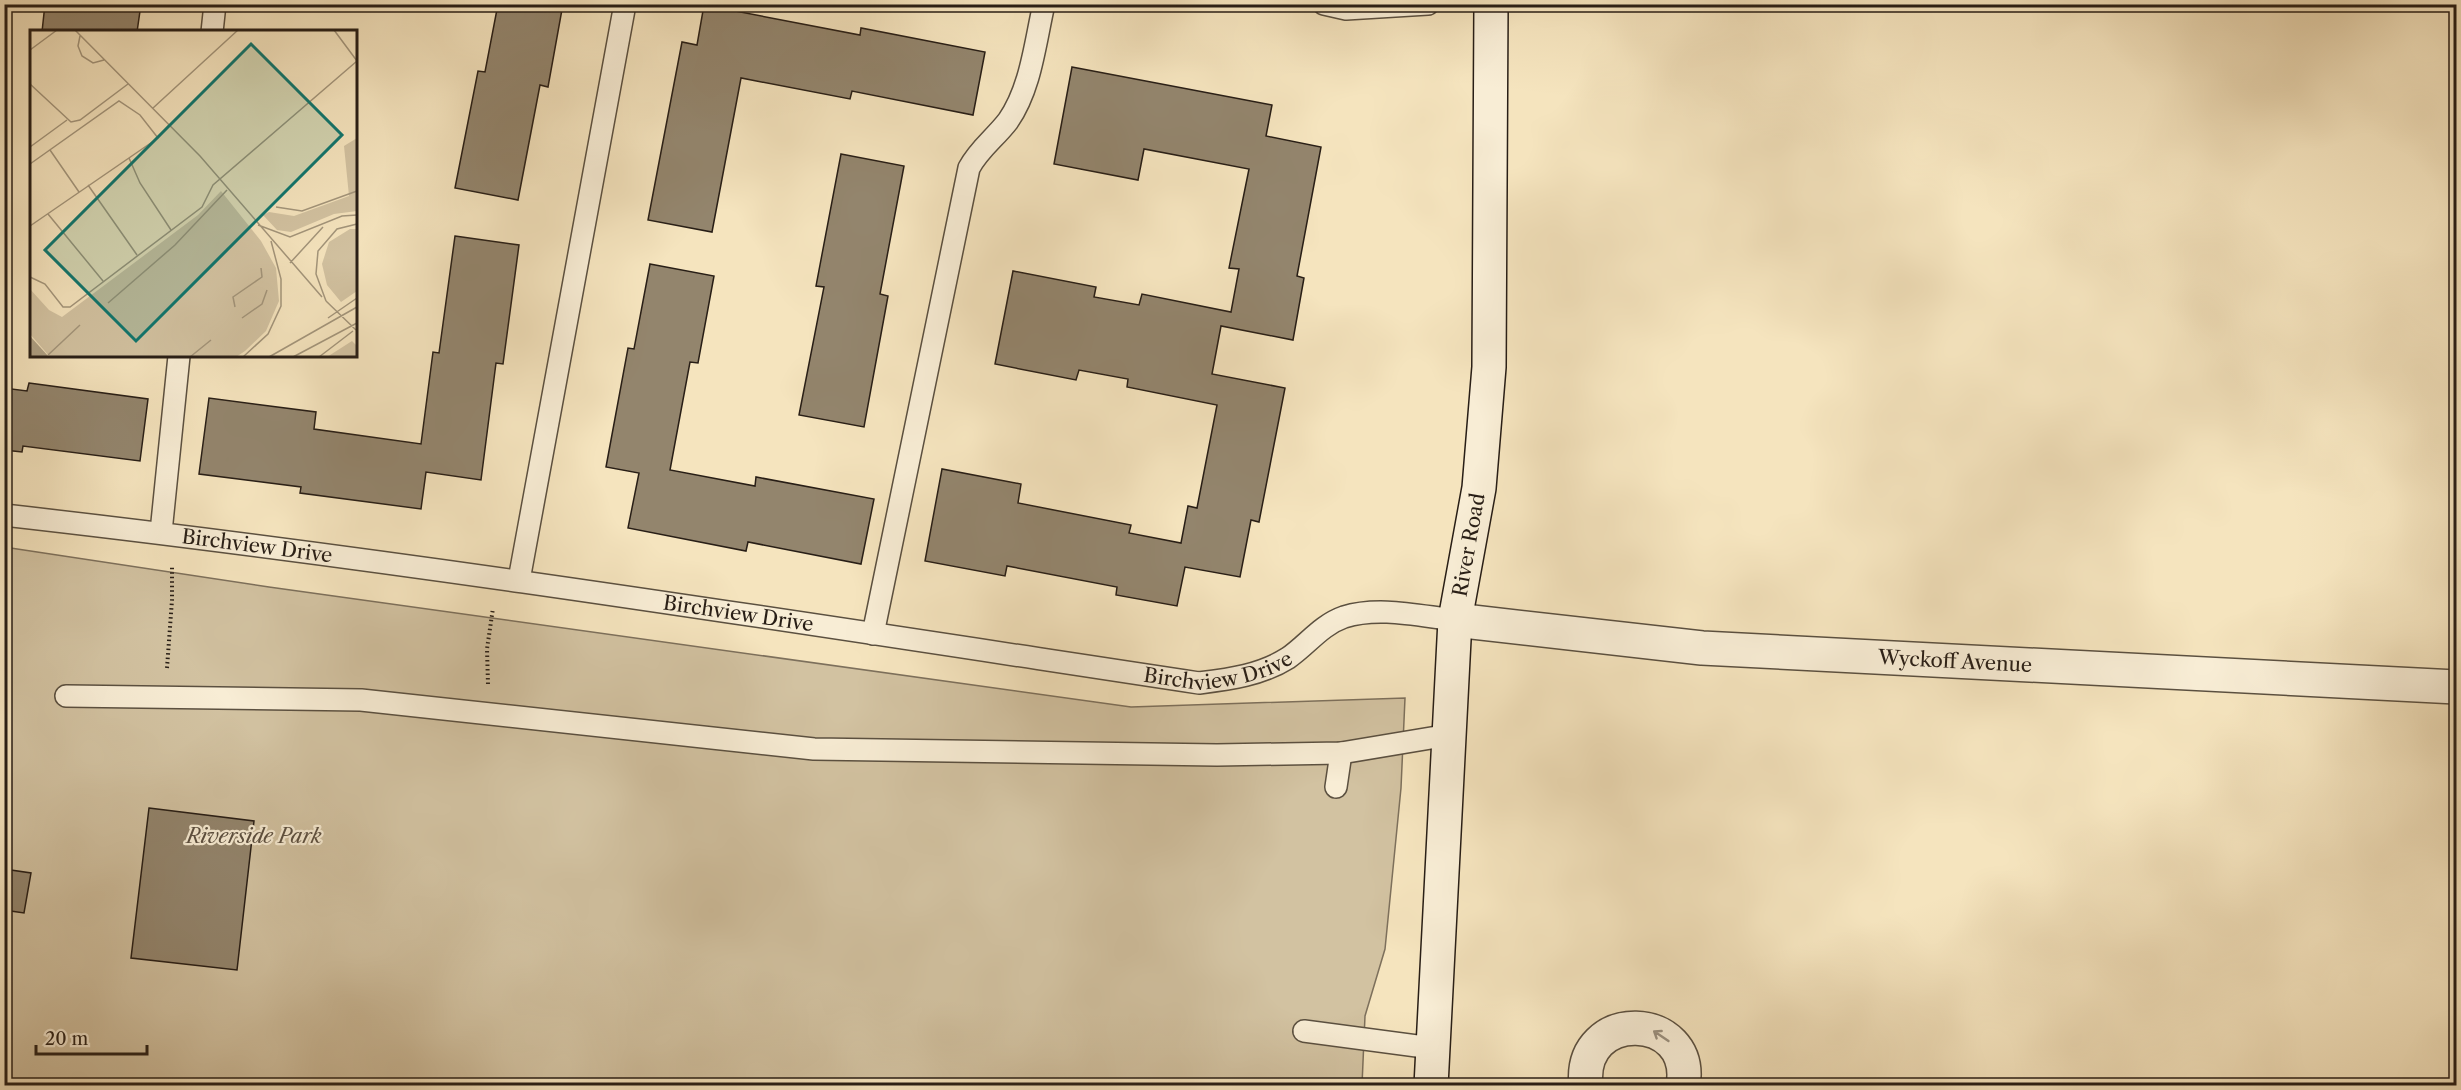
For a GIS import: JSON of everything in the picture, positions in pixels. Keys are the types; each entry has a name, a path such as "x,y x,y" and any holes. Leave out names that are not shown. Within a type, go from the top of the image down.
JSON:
{"street":[{"name":"River Road","path":"1431,1086 1455,620 1479,488 1489,367 1491,4"},
{"name":"Wyckoff Avenue","path":"1455,620 1702,648 2457,687"},
{"path":"1586,1086 1584,1074 1590,1054 1603,1037 1622,1028 1648,1028 1666,1038 1680,1053 1685,1074 1683,1086"}],"lane":[{"path":"212,30 215,4"},
{"path":"519,580 625,4"},
{"path":"873,634 969,168 978,153 1007,121 1023,95 1044,4"},
{"path":"1324,4 1346,7 1428,4"},
{"path":"166,533 179,357"},
{"name":"Birchview Drive","path":"4,514 519,580 1199,683 1236,678 1268,668 1289,657 1324,627 1344,617 1368,613 1394,613 1455,620"},
{"path":"66,696 362,699 814,749 1217,755 1341,753 1449,735"},
{"path":"1336,787 1341,753"},
{"path":"1304,1031 1432,1048"}],"path":[{"path":"165,698 172,600 166,533"},
{"path":"489,714 487,649 497,578"}],"green space":[{"name":"Riverside Park","path":"4,547 269,587 1131,707 1405,698 1401,788 1385,949 1365,1016 1362,1085 5,1085"}],"building":[{"path":"45,4 141,4 137,30 42,30"},
{"path":"498,4 563,4 548,87 540,85 518,200 455,188 478,71 485,72"},
{"path":"704,5 860,35 861,28 985,52 973,115 852,91 850,99 741,78 712,232 648,220 682,42 697,45"},
{"path":"1072,67 1272,105 1266,136 1321,147 1297,276 1304,278 1293,340 1221,326 1212,374 1285,388 1259,522 1251,520 1240,577 1185,567 1177,606 1116,595 1117,587 1007,566 1005,576 925,561 942,469 1021,484 1018,503 1131,525 1129,533 1181,543 1188,506 1197,508 1217,405 1127,387 1128,379 1079,370 1076,380 995,364 1013,271 1096,287 1094,297 1139,305 1142,294 1231,312 1239,269 1229,268 1249,169 1144,149 1138,180 1054,164"},
{"path":"841,154 904,166 880,294 888,296 864,427 799,415 824,287 816,286"},
{"path":"455,236 519,245 503,364 496,363 481,480 426,472 421,509 300,493 301,487 199,474 209,398 316,412 314,429 421,444 433,352 439,353"},
{"path":"650,264 714,276 698,363 690,362 670,470 755,486 756,477 874,499 861,564 748,542 746,551 628,528 639,473 606,467 628,348 634,349"},
{"path":"29,383 148,399 140,461 23,446 22,452 4,450 4,388 27,391"},
{"path":"149,808 254,821 237,970 131,958"},
{"path":"4,869 31,873 24,913 4,910"}]}
